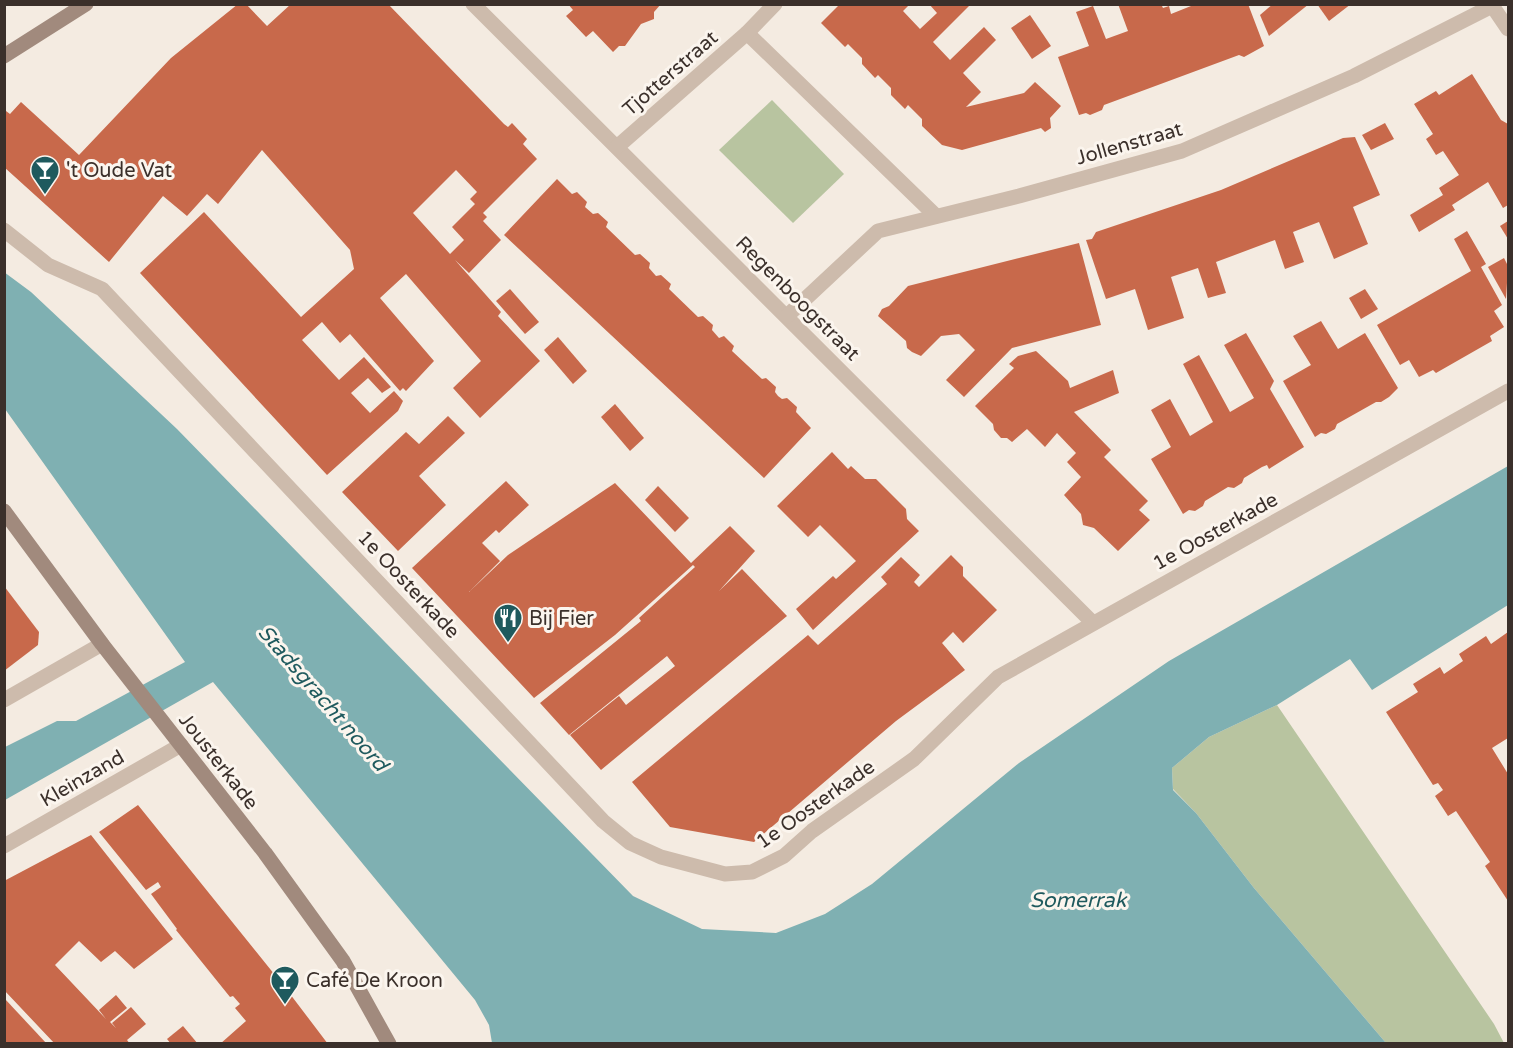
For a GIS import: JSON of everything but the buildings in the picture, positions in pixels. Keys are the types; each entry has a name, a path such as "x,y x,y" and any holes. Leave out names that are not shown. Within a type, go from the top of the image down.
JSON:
{"main road":[{"path":"4,56 86,4"},
{"name":"Jousterkade","path":"4,511 102,644 265,853 343,961 389,1044"}],"street":[{"name":"Regenboogstraat","path":"473,4 1093,623"},
{"name":"Tjotterstraat","path":"617,147 747,33 775,4"},
{"path":"1492,5 1509,28"},
{"name":"Jollenstraat","path":"787,316 878,231 1019,196 1182,151 1354,76 1492,5"},
{"path":"747,33 936,216"},
{"name":"1e Oosterkade","path":"4,230 48,265 102,289 603,820 630,843 661,856 725,874 752,872 784,856 812,831 914,759 998,677 1509,391"},
{"path":"4,700 102,644"},
{"name":"Kleinzand","path":"4,846 181,745"}],"green space":[{"path":"772,100 844,174 793,223 719,150"},
{"path":"1277,705 1494,1024 1504,1043 1386,1043 1254,888 1196,813 1173,789 1172,768 1209,737"}],"water":[{"name":"Somerrak","path":"4,272 31,292 177,429 633,896 702,929 776,933 825,914 872,884 1019,763 1169,661 1508,466 1508,605 1372,690 1350,659 1277,705 1209,737 1172,768 1173,790 1196,813 1254,888 1386,1043 492,1043 489,1025 475,1000 213,682 5,800 5,747 57,721 76,721 185,662 5,409"}],"place":[{"name":"'t Oude Vat","path":"45,196"},
{"name":"Bij Fier","path":"508,644"},
{"name":"Café De Kroon","path":"285,1006"}],"water label":[{"name":"Stadsgracht noord","path":"323,698"}]}
